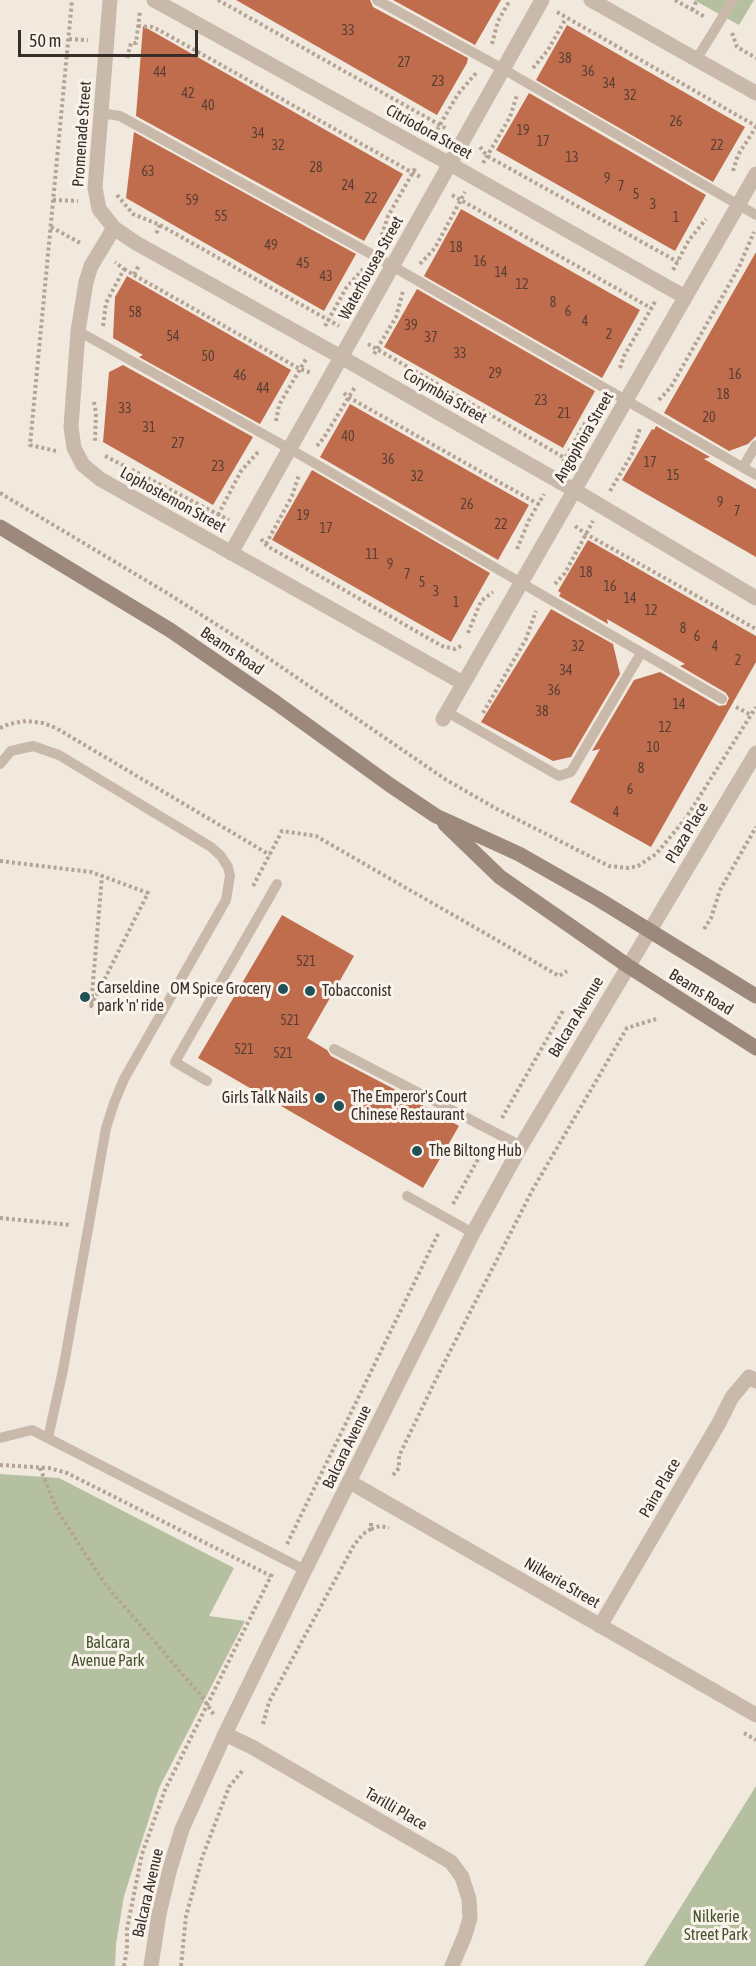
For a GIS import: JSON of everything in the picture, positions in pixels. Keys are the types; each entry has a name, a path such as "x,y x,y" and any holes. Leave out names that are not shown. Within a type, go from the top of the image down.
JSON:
{"main road":[{"name":"Beams Road","path":"0,527 170,630 436,816 519,854 756,996"},
{"name":"Beams Road","path":"436,816 500,877 628,966 756,1048"}],"street":[{"name":"Promenade Street","path":"110,0 95,194 99,209 114,228"},
{"name":"Citriodora Street","path":"154,0 685,297"},
{"path":"591,0 756,93"},
{"name":"Waterhousea Street","path":"231,553 541,1"},
{"name":"Angophora Street","path":"445,716 756,174"},
{"name":"Corymbia Street","path":"114,228 147,250 574,490 756,598"},
{"name":"Lophostemon Street","path":"114,228 91,267 86,282 78,331 71,427 74,448 83,465 100,480 463,683"},
{"name":"Plaza Place","path":"650,931 756,753"},
{"path":"628,966 650,931"},
{"name":"Balcara Avenue","path":"151,1966 159,1914 182,1829 225,1734 473,1233 521,1146 628,966"},
{"name":"Paira Place","path":"600,1626 732,1397 749,1377 756,1381"},
{"name":"Nilkerie Street","path":"350,1482 756,1715"},
{"name":"Tarilli Place","path":"225,1734 263,1753 451,1862 462,1877 469,1899 470,1918 452,1966"}],"lane":[{"path":"377,0 503,69 756,215"},
{"path":"696,60 733,0"},
{"path":"100,113 120,116 393,266 756,475"},
{"path":"78,331 290,449 722,699"},
{"path":"743,467 756,445"},
{"path":"445,716 475,728 559,776 571,772 641,653"},
{"path":"0,764 11,751 33,746 59,755 211,847 221,856 228,867 230,876 226,900 124,1079 114,1103 106,1128 63,1370 48,1438"},
{"path":"207,1081 175,1062 278,884"},
{"path":"334,1049 521,1146"},
{"path":"407,1196 473,1233"},
{"path":"0,1438 32,1430 305,1570"}],"path":[{"path":"675,0 731,31 737,47 756,58"},
{"path":"692,10 698,0"},
{"path":"541,1 756,126"},
{"path":"125,66 130,43 136,43 140,8"},
{"path":"138,26 159,30 651,308"},
{"path":"115,188 117,196 133,214 160,225 134,275"},
{"path":"475,728 526,639 542,595 565,573 632,454 641,424 647,413 671,387 740,267 756,225"},
{"path":"124,269 300,369 312,372 340,389 348,397 547,508 585,534 756,629"},
{"path":"0,493 167,593 255,649 446,779 497,809 609,866 617,868 638,866 656,854 686,818 756,707"},
{"path":"0,728 26,721 44,723 56,728 270,855"},
{"path":"705,929 720,890 756,827"},
{"path":"248,897 282,831 316,836 559,976 567,971"},
{"path":"0,861 91,872 102,876 148,893 92,1006 102,876"},
{"path":"124,1966 127,1929 142,1854 165,1790 446,1218 564,1009"},
{"path":"393,1475 399,1468 399,1456 439,1373 532,1189 627,1028 656,1019"},
{"path":"0,1218 70,1225"},
{"path":"0,1465 49,1468 67,1473 271,1576"},
{"path":"40,1468 57,1512 105,1584 208,1705 225,1734"},
{"path":"263,1724 268,1702 354,1545 363,1534 371,1529 371,1520"},
{"path":"181,1966 186,1916 202,1857 229,1787 243,1770"}],"green space":[{"path":"694,0 754,0 739,25"},
{"name":"Balcara Avenue Park","path":"0,1474 59,1478 234,1568 209,1616 245,1621 159,1788 124,1896 116,1944 115,1966 0,1966"},
{"name":"Nilkerie Street Park","path":"756,1786 756,1966 644,1966"}],"building":[{"path":"236,0 370,0 373,7 468,58 467,63 437,115"},
{"path":"393,0 501,0 475,45"},
{"path":"567,25 745,127 713,182 536,80"},
{"path":"143,26 403,174 364,241 136,116"},
{"path":"529,93 706,195 675,251 496,150"},
{"path":"134,132 356,254 324,311 126,198"},
{"path":"461,209 640,310 602,378 424,276"},
{"path":"756,252 756,436 748,444 729,451 664,413"},
{"path":"127,276 291,370 260,424 139,357 143,355 113,338 115,297"},
{"path":"417,289 595,391 563,448 384,347"},
{"path":"123,365 253,437 213,505 103,442 109,372"},
{"path":"350,404 529,505 498,560 320,457"},
{"path":"656,426 710,457 704,459 756,489 756,557 622,480"},
{"path":"312,470 490,573 451,642 272,540"},
{"path":"588,540 756,636 756,662 651,847 570,802 600,749 592,751 634,680 660,672 719,706 726,705 729,698 726,693 680,666 685,664 607,619 608,624 559,596 561,593 558,591"},
{"path":"551,609 613,644 620,674 571,757 553,761 481,722"},
{"path":"282,915 354,956 307,1038 327,1050 331,1056 459,1126 423,1188 198,1058"}],"place":[{"name":"OM Spice Grocery","path":"283,989"},
{"name":"Tobacconist","path":"310,991"},
{"name":"Carseldine park 'n' ride","path":"85,997"},
{"name":"Girls Talk Nails","path":"320,1098"},
{"name":"The Emperor's Court Chinese Restaurant","path":"339,1106"},
{"name":"The Biltong Hub","path":"417,1151"}]}
